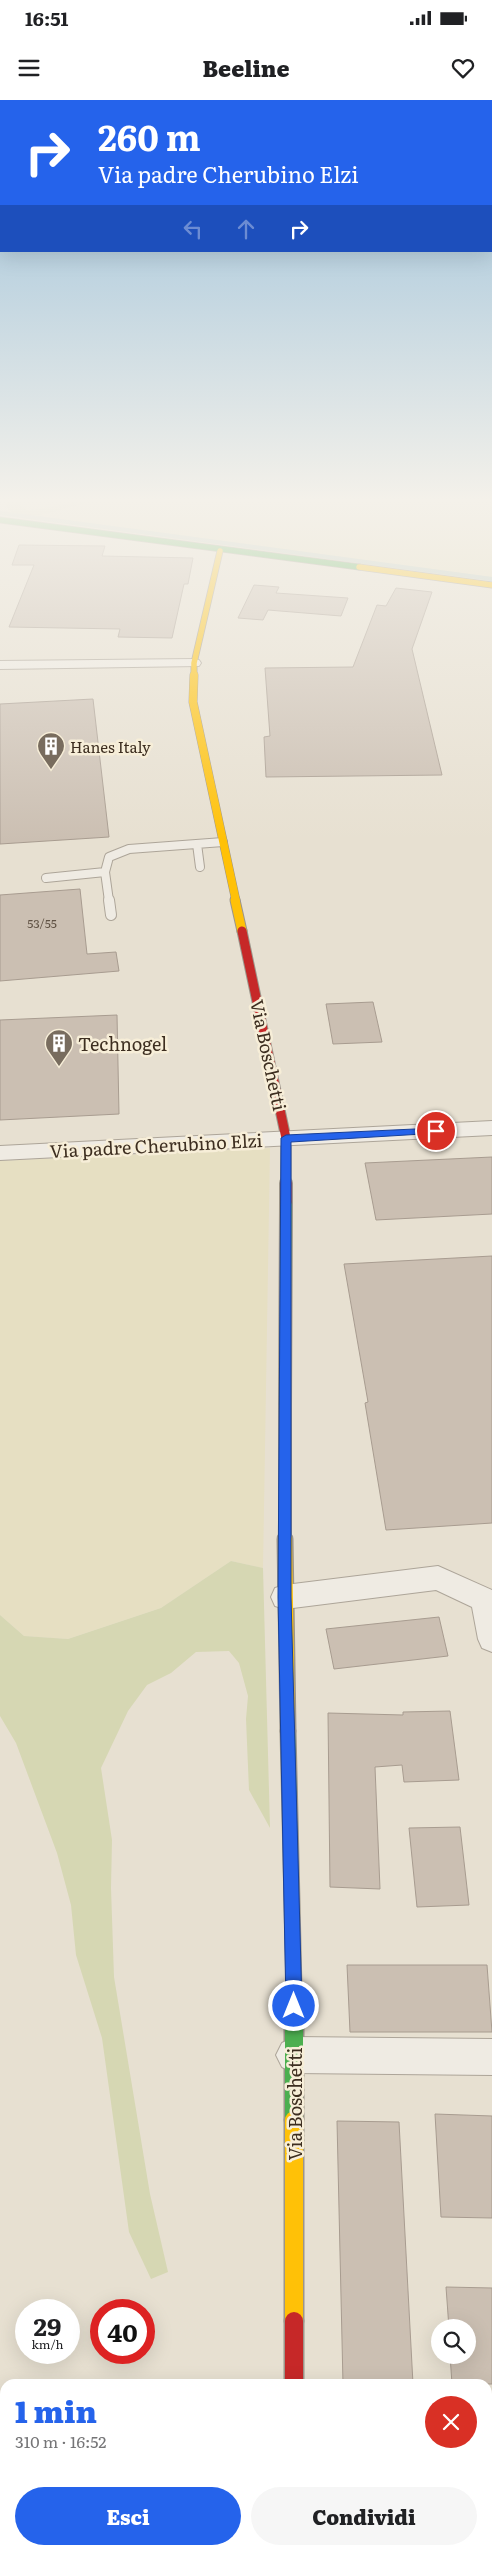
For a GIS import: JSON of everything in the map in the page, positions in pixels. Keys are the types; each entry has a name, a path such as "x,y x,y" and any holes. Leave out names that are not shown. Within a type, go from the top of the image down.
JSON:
{"street":[{"name":"Via Boschetti","path":"206,613 194,663 193,702 286,1138 285,1597 294,2055 294,2379"},
{"path":"0,665 194,663"},
{"name":"Via padre Cherubino Elzi","path":"0,1152 492,1128"},
{"path":"285,1597 438,1578 485,1600 492,1639"},
{"path":"294,2055 492,2057"}],"lane":[{"path":"111,914 105,872 109,857 129,849 223,842"},
{"path":"198,844 200,867"},
{"path":"46,878 105,872"}],"shaded area":[{"path":"270,1148 263,1568 231,1561 161,1608 68,1639 24,1636 0,1615 0,1161"}],"green space":[{"path":"231,1561 263,1568 270,1828 249,1790 246,1719 248,1696 239,1663 229,1651 196,1652 171,1673 147,1685 128,1711 101,1768 112,1840 111,1888 114,1977 150,2194 168,2272 151,2279 129,2232 102,2038 76,1955 71,1905 57,1853 16,1743 0,1716 0,1615 24,1636 68,1639 161,1608"}],"building":[{"path":"15,613 178,613 172,638 118,637 120,629 9,627"},
{"path":"241,613 267,613 263,620 238,618"},
{"path":"299,613 342,613 341,616"},
{"path":"374,613 425,613 412,649 442,775 266,777 264,737 270,736 265,668 353,667"},
{"name":"Hanes Italy","path":"93,699 109,837 0,844 0,704"},
{"path":"80,889 87,954 116,952 119,971 0,981 0,895"},
{"path":"373,1002 382,1042 333,1044 326,1004"},
{"name":"Technogel","path":"117,1015 119,1114 0,1120 0,1020"},
{"path":"492,1157 492,1214 376,1220 365,1163"},
{"path":"492,1256 492,1523 386,1530 365,1403 368,1402 344,1264"},
{"path":"439,1617 448,1656 334,1669 326,1629"},
{"path":"450,1711 459,1780 404,1782 402,1765 375,1767 380,1889 330,1887 328,1713 403,1715 403,1712"},
{"path":"460,1827 469,1905 417,1907 409,1828"},
{"path":"347,1965 487,1965 492,2032 350,2032"},
{"path":"435,2114 492,2116 492,2218 441,2217"},
{"path":"337,2121 399,2122 413,2379 343,2379"},
{"path":"446,2287 492,2288 492,2379 452,2379 451,2364 476,2364 476,2319 448,2319"}],"traffic: fast":[{"path":"285,1406 286,1202"},
{"path":"288,1731 294,1973 294,2120"}],"traffic: slow":[{"path":"206,613 194,663 193,702 242,931"},
{"path":"285,1406 285,1597 288,1731"},
{"path":"294,2120 294,2321"}],"traffic: jam":[{"path":"242,931 286,1138 286,1202"},
{"path":"294,2321 294,2379"}],"place":[{"name":"Hanes Italy","path":"51,770"},
{"name":"Technogel","path":"59,1067"}],"route":[{"path":"294,2006 285,1597 286,1138 436,1131"}]}
